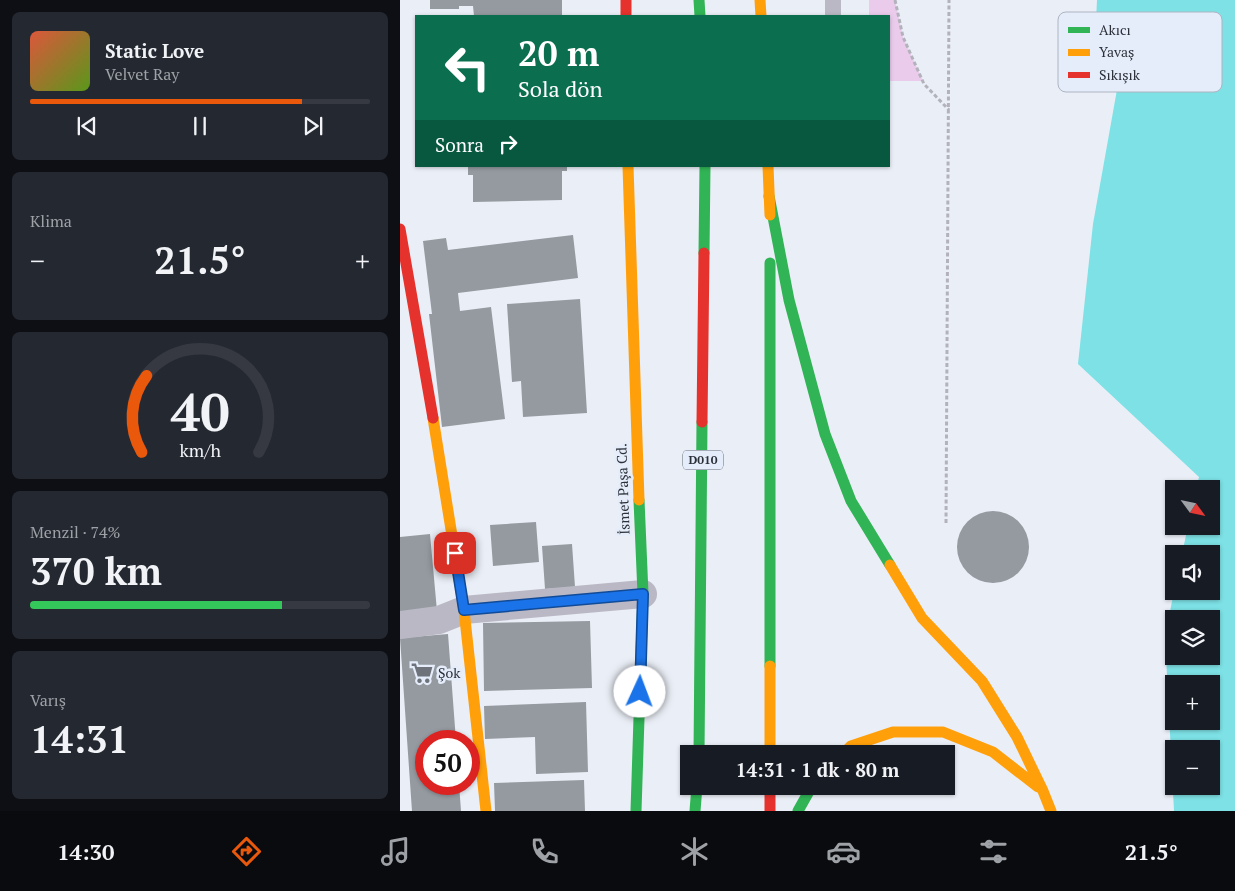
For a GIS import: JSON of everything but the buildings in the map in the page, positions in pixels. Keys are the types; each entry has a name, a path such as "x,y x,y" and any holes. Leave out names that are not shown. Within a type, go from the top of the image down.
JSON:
{"main road":[{"path":"626,0 626,15"},
{"path":"699,0 700,15"},
{"path":"760,0 761,15"},
{"name":"İsmet Paşa Cd.","path":"628,167 630,272 643,594 636,811"},
{"name":"D010","path":"699,745 704,167"},
{"path":"768,167 770,196 770,745"},
{"path":"770,196 789,300 825,434 851,501 922,618 982,680 1017,736 1051,811"},
{"path":"400,229 464,610 486,811"},
{"path":"854,745 893,732 943,732 993,752 1042,791"},
{"path":"695,811 696,795"},
{"path":"770,795 770,811"},
{"path":"798,811 807,795"}],"street":[{"path":"400,625 439,620 464,610 643,594"}],"lane":[{"path":"833,0 833,15"}],"path":[{"path":"895,0 903,37 924,84 950,110"},
{"path":"946,523 950,110 949,0"}],"shaded area":[{"path":"869,0 895,0 903,37 923,81 890,81 890,15 869,15"}],"water":[{"path":"1097,0 1235,0 1235,811 1174,811 1173,795 1220,795 1220,740 1170,740 1170,730 1220,730 1220,675 1167,675 1166,665 1220,665 1220,610 1170,610 1172,600 1220,600 1220,545 1184,545 1186,535 1220,535 1220,480 1198,480 1199,477 1078,364 1093,224 1117,92 1222,92 1222,12 1096,12"}],"traffic: fast":[{"path":"699,0 700,15"},
{"path":"704,253 705,167"},
{"path":"769,196 789,300 825,434 851,501 890,565"},
{"path":"770,263 770,666"},
{"path":"699,745 702,422"},
{"path":"636,811 643,594 639,500"},
{"path":"695,811 696,795"},
{"path":"798,811 807,795"}],"traffic: slow":[{"path":"760,0 761,15"},
{"path":"628,167 639,500"},
{"path":"768,167 770,215"},
{"path":"433,418 464,610 486,811"},
{"path":"890,565 922,618 982,681 1017,737 1043,791"},
{"path":"770,666 770,745"},
{"path":"854,745 893,732 943,732 993,752 1038,787"},
{"path":"1043,791 1051,811"}],"traffic: jam":[{"path":"626,0 626,15"},
{"path":"400,229 433,418"},
{"path":"702,422 704,253"},
{"path":"770,795 770,811"}],"place":[{"name":"Şok","path":"422,673"}],"route":[{"path":"455,553 464,610 643,594 640,692"}]}
